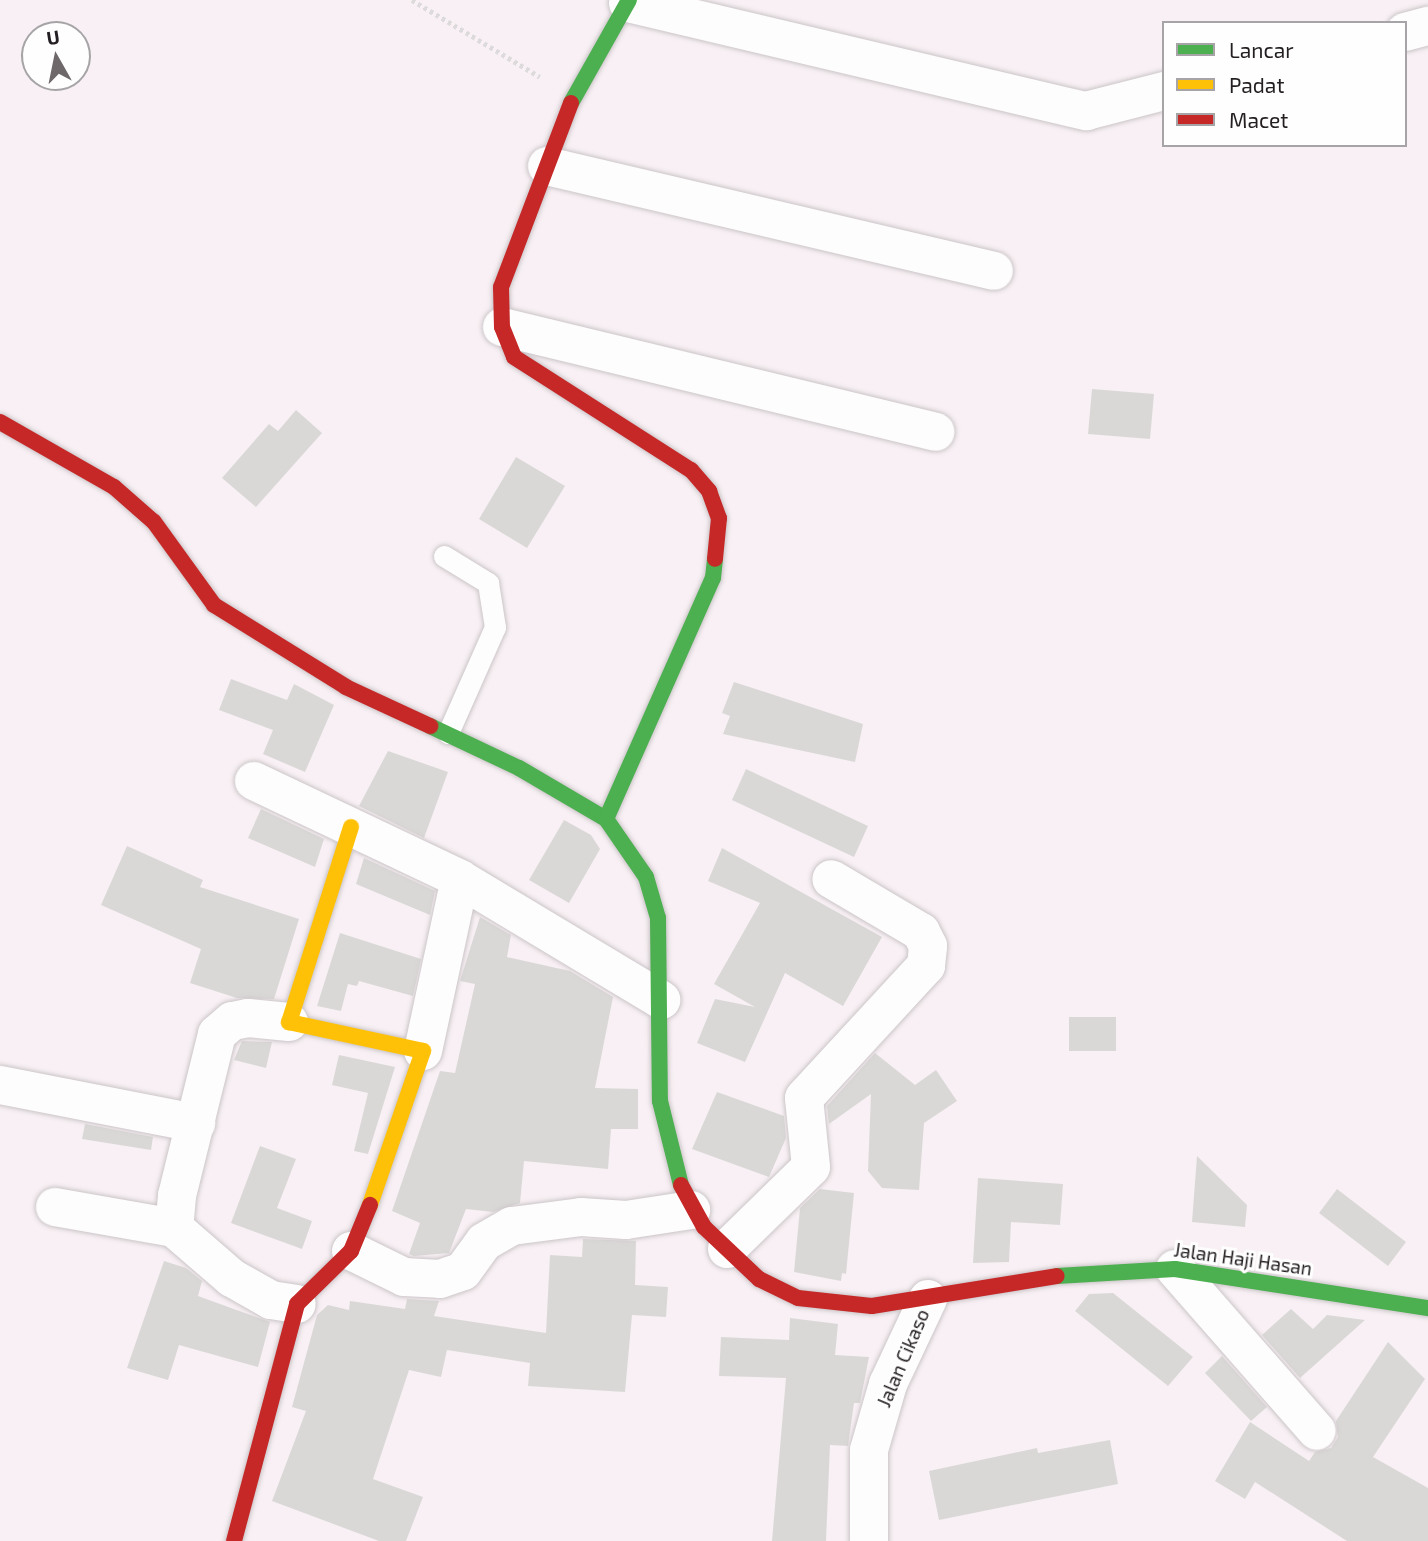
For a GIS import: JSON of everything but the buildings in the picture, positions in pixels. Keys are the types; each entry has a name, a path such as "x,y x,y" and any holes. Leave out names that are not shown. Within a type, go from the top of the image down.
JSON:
{"street":[{"path":"606,819 713,578 719,518 709,491 691,470 514,358 502,327 501,288 573,97 629,1 1086,111 1162,92"},
{"path":"1407,31 1428,26"},
{"path":"547,166 994,271"},
{"path":"502,327 935,432"},
{"path":"0,422 114,487 154,522 214,605 346,687 448,733 569,794 606,819 646,877 658,918 661,1000 660,1101 667,1143 691,1210 626,1220 581,1217 512,1226 484,1242 463,1272 440,1279 404,1277 351,1251"},
{"path":"254,782 460,880 661,1000"},
{"path":"289,1022 351,827"},
{"path":"727,1249 811,1167 804,1098 926,966 928,946 921,932 831,879"},
{"path":"234,1541 297,1304 351,1251 389,1161 423,1051 460,880"},
{"path":"174,1228 177,1196 218,1034 232,1021 248,1018 289,1022 423,1051"},
{"path":"0,1085 196,1123"},
{"path":"55,1207 174,1228 232,1278 271,1300 297,1304"},
{"name":"Jalan Haji Hasan","path":"691,1210 759,1279 798,1297 872,1306 1084,1272 1175,1269 1428,1308"},
{"path":"1175,1269 1317,1431"},
{"name":"Jalan Cikaso","path":"869,1541 869,1450 888,1384 928,1299"}],"lane":[{"path":"444,556 488,583 495,627 448,733"}],"path":[{"path":"412,0 573,97"}],"traffic: fast":[{"path":"571,103 629,0"},
{"path":"606,819 713,578 715,559"},
{"path":"430,726 519,768 606,819 646,877 658,918 660,1101 681,1185"},
{"path":"1057,1276 1175,1269 1428,1308"}],"traffic: slow":[{"path":"351,827 289,1022 423,1051 370,1205"}],"traffic: jam":[{"path":"571,103 501,287 502,327 514,357 691,470 709,491 719,518 715,559"},
{"path":"0,422 114,487 154,522 214,605 346,687 430,726"},
{"path":"681,1185 704,1227 759,1279 798,1298 872,1306 1057,1276"},
{"path":"234,1541 297,1304 351,1251 370,1205"}]}
